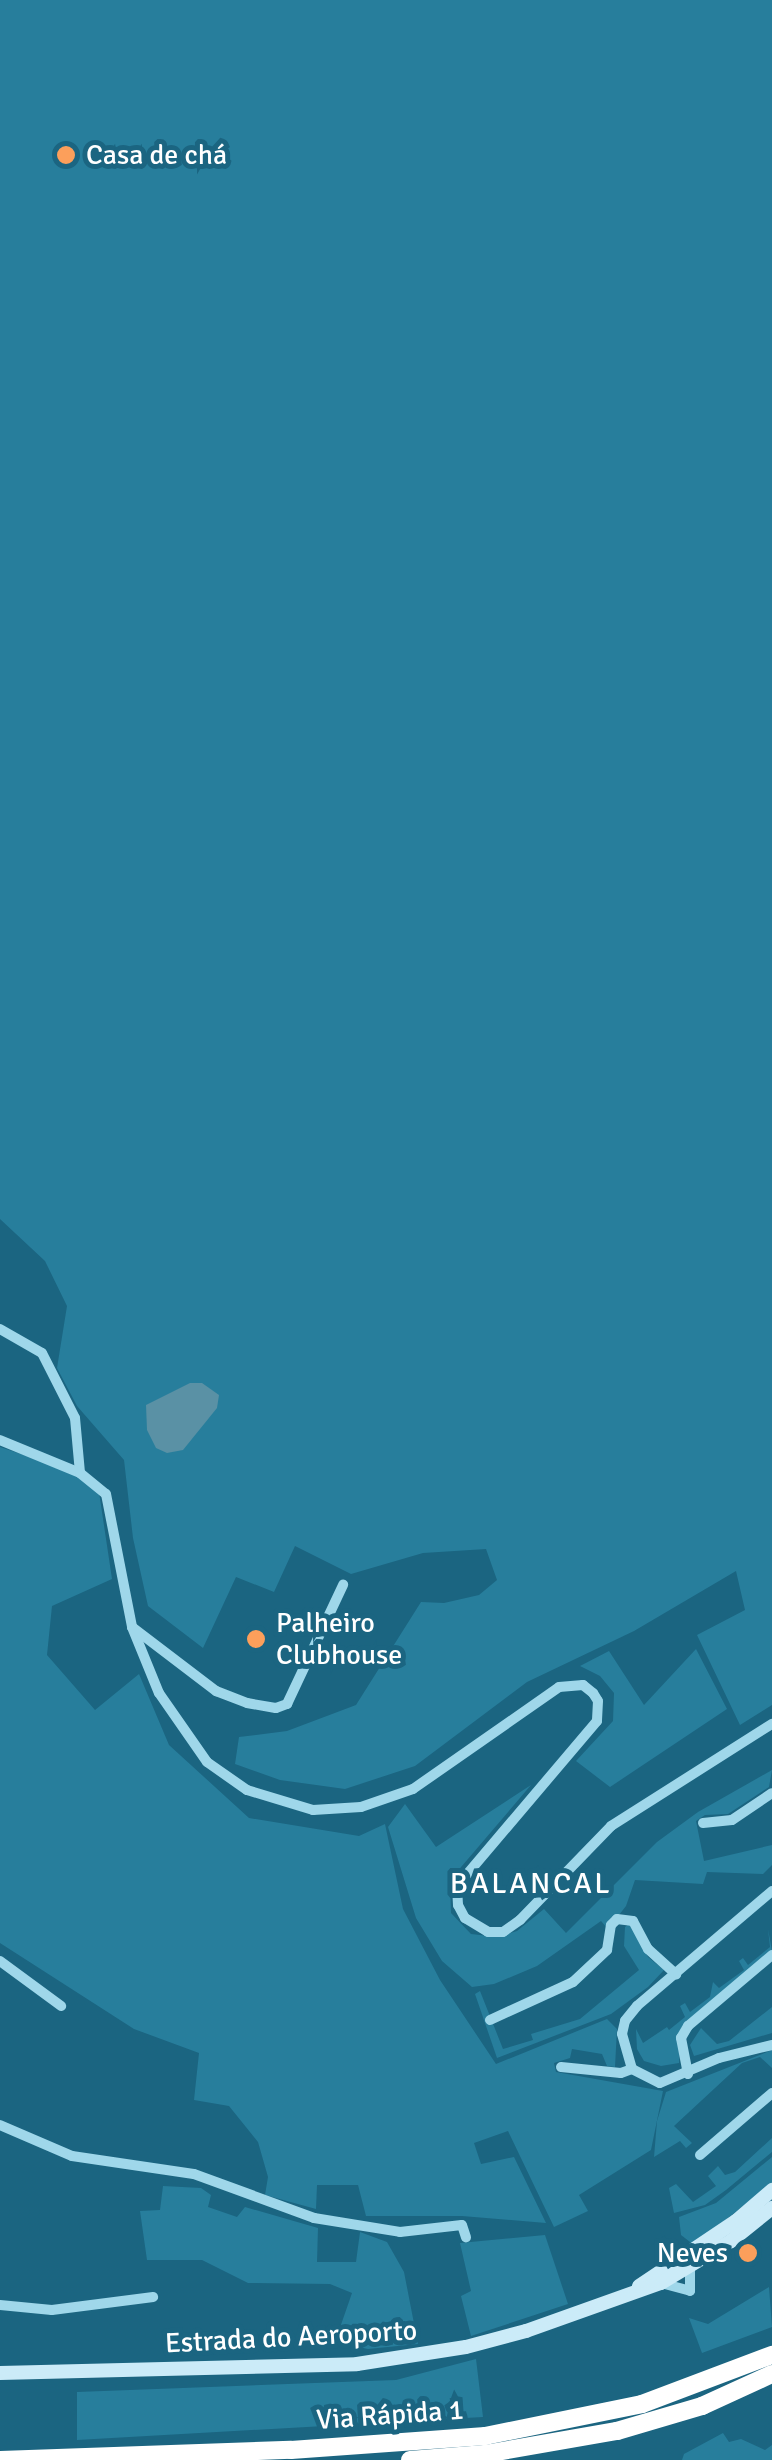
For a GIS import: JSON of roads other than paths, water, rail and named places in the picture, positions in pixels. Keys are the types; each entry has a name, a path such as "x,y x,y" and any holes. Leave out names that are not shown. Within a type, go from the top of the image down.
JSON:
{"highway":[{"name":"Via Rápida 1","path":"0,2460 291,2450 500,2434 642,2404 772,2355"},
{"name":"Via Rápida 1","path":"410,2460 484,2454 617,2431 702,2406 772,2374"}],"main road":[{"name":"Estrada do Aeroporto","path":"634,2290 736,2221 772,2190"},
{"name":"Estrada do Aeroporto","path":"0,2373 357,2364 424,2356 526,2331 661,2283 690,2268 772,2208"},
{"path":"690,2268 736,2221"}],"street":[{"path":"0,1329 42,1354 75,1418 80,1473"},
{"path":"0,1440 80,1473 106,1494 132,1627 159,1693 207,1762 247,1790 313,1810 361,1807 399,1795 450,1765 559,1687 571,1683 593,1693 598,1701 597,1721 457,1886 458,1905 465,1918 488,1932 503,1932 520,1920 572,1863 624,1816 772,1724"},
{"path":"132,1627 216,1691 276,1708 287,1704 343,1585"},
{"path":"703,1823 732,1820 772,1793"},
{"path":"772,1891 625,2021 624,2050 632,2069 660,2083 719,2058 772,2044"},
{"path":"490,2020 573,1982 607,1950 611,1924 618,1919 632,1921 648,1949 676,1974"},
{"path":"688,2074 681,2038 688,2026 772,1956"},
{"path":"0,1961 61,2006"},
{"path":"561,2068 621,2074 632,2069"},
{"path":"700,2155 772,2093"},
{"path":"0,2125 72,2156 194,2174 314,2218 400,2232 462,2226 466,2237"},
{"path":"661,2283 690,2291 690,2268"},
{"path":"0,2305 52,2310 153,2297"}],"place":[{"name":"Casa de chá","path":"66,155"},
{"name":"Palheiro Clubhouse","path":"256,1639"},
{"name":"Neves","path":"748,2253"}],"district":[{"name":"BALANCAL","path":"531,1884"}]}
